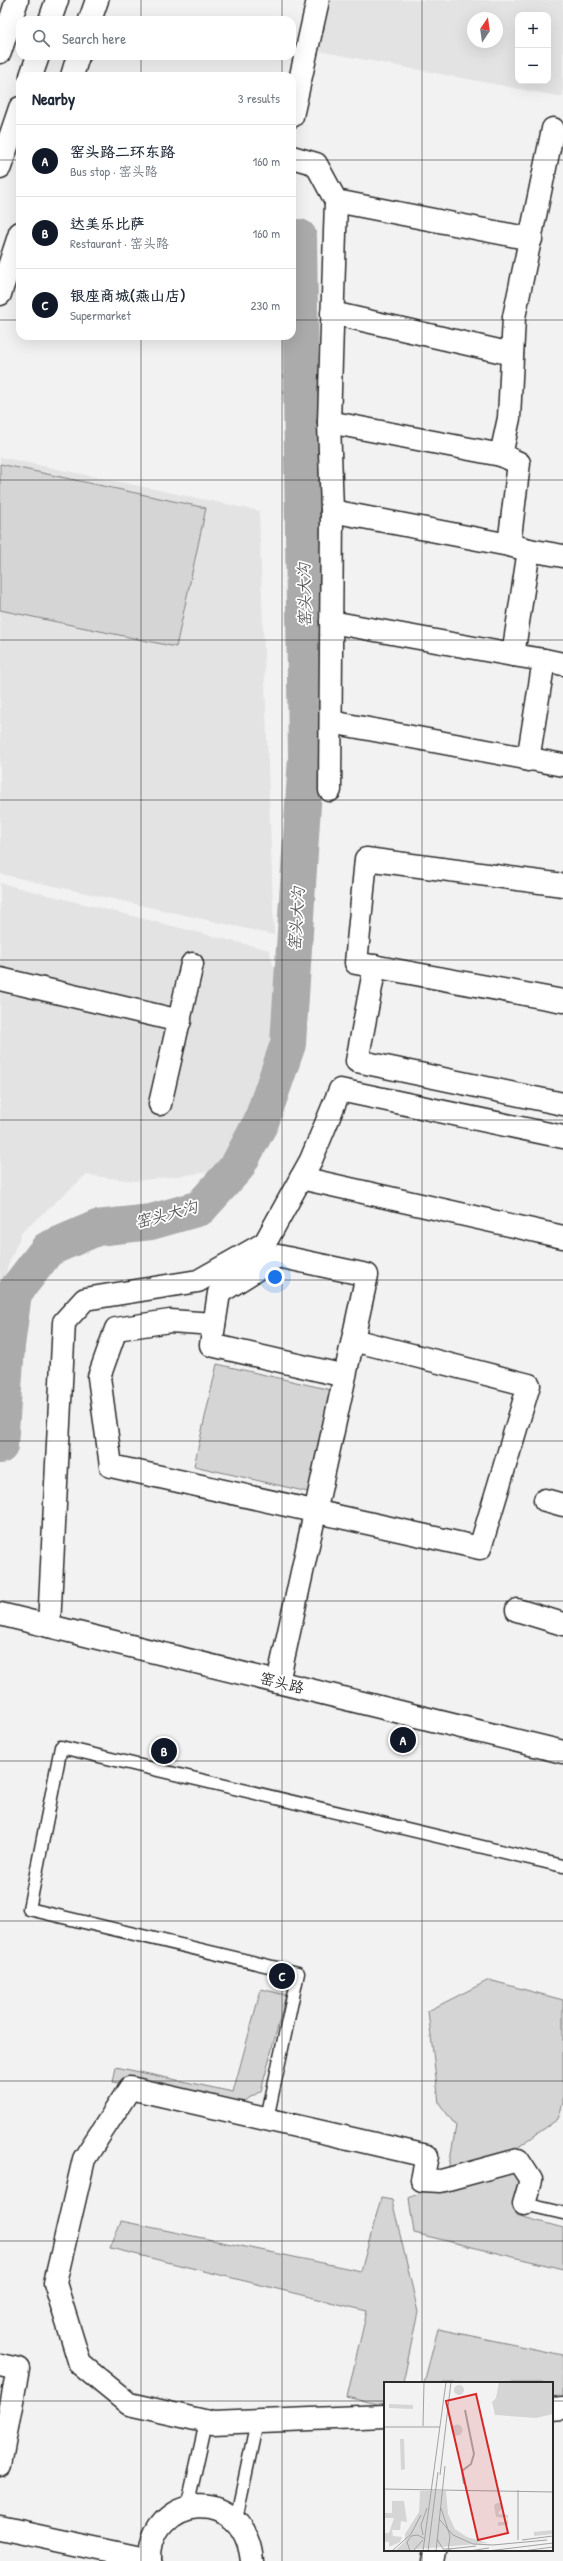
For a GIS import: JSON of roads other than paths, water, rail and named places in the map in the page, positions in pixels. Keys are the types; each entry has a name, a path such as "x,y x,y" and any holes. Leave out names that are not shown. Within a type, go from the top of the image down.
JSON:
{"main road":[{"path":"0,52 17,0"},
{"path":"51,16 57,0"},
{"path":"91,16 97,0"},
{"path":"296,98 318,0"},
{"path":"32,72 37,60"},
{"path":"73,72 77,60"},
{"path":"0,167 16,120"},
{"path":"500,455 509,418 514,317 553,129"},
{"path":"296,158 316,164 336,201 329,422 332,512 330,790"},
{"path":"336,201 530,239"},
{"path":"0,294 16,245"},
{"path":"332,313 512,354"},
{"path":"329,422 500,455 519,463 519,547 513,655"},
{"path":"332,512 563,556"},
{"path":"331,622 554,662 528,760"},
{"path":"331,722 528,760 563,765"},
{"path":"563,885 366,859 356,963 563,1001"},
{"path":"160,1104 192,964"},
{"path":"375,966 357,1061 563,1104"},
{"path":"0,979 180,1021"},
{"path":"49,1626 64,1322 85,1299 198,1281 265,1243 312,1160 340,1090 563,1137"},
{"path":"301,1178 563,1237"},
{"path":"278,1682 345,1376 352,1340 367,1275 278,1256 219,1293 211,1345 345,1376"},
{"path":"214,1324 170,1321 116,1329 99,1377 111,1466 480,1548 529,1385 352,1340"},
{"path":"517,1610 563,1624"},
{"name":"窑头路","path":"0,1614 563,1752"},
{"path":"384,2416 206,2422 128,2404 80,2364 55,2283 84,2160 130,2088 427,2156 422,2180 441,2181 518,2160 531,2180 524,2204"},
{"path":"0,2365 18,2369 0,2465"},
{"path":"553,2409 563,2408"},
{"path":"0,2528 150,2560 152,2544 158,2529 168,2517 187,2508 197,2506 215,2508 236,2520 243,2528 250,2544 252,2561"},
{"path":"432,2561 434,2551"}],"lane":[{"path":"267,2119 298,1973 29,1909 61,1747 563,1866"},
{"path":"524,2204 563,2213"},
{"path":"236,2520 257,2421"},
{"path":"187,2508 206,2422"}],"waterway":[{"name":"窑头大沟","path":"0,1446 7,1346 14,1293 48,1249 97,1228 151,1222 200,1208 237,1167 261,1122 288,1044 306,757 299,237"}],"place":[{"name":"窑头路二环东路","path":"403,1740"},
{"name":"达美乐比萨","path":"164,1751"},
{"name":"银座商城(燕山店)","path":"282,1976"}]}
